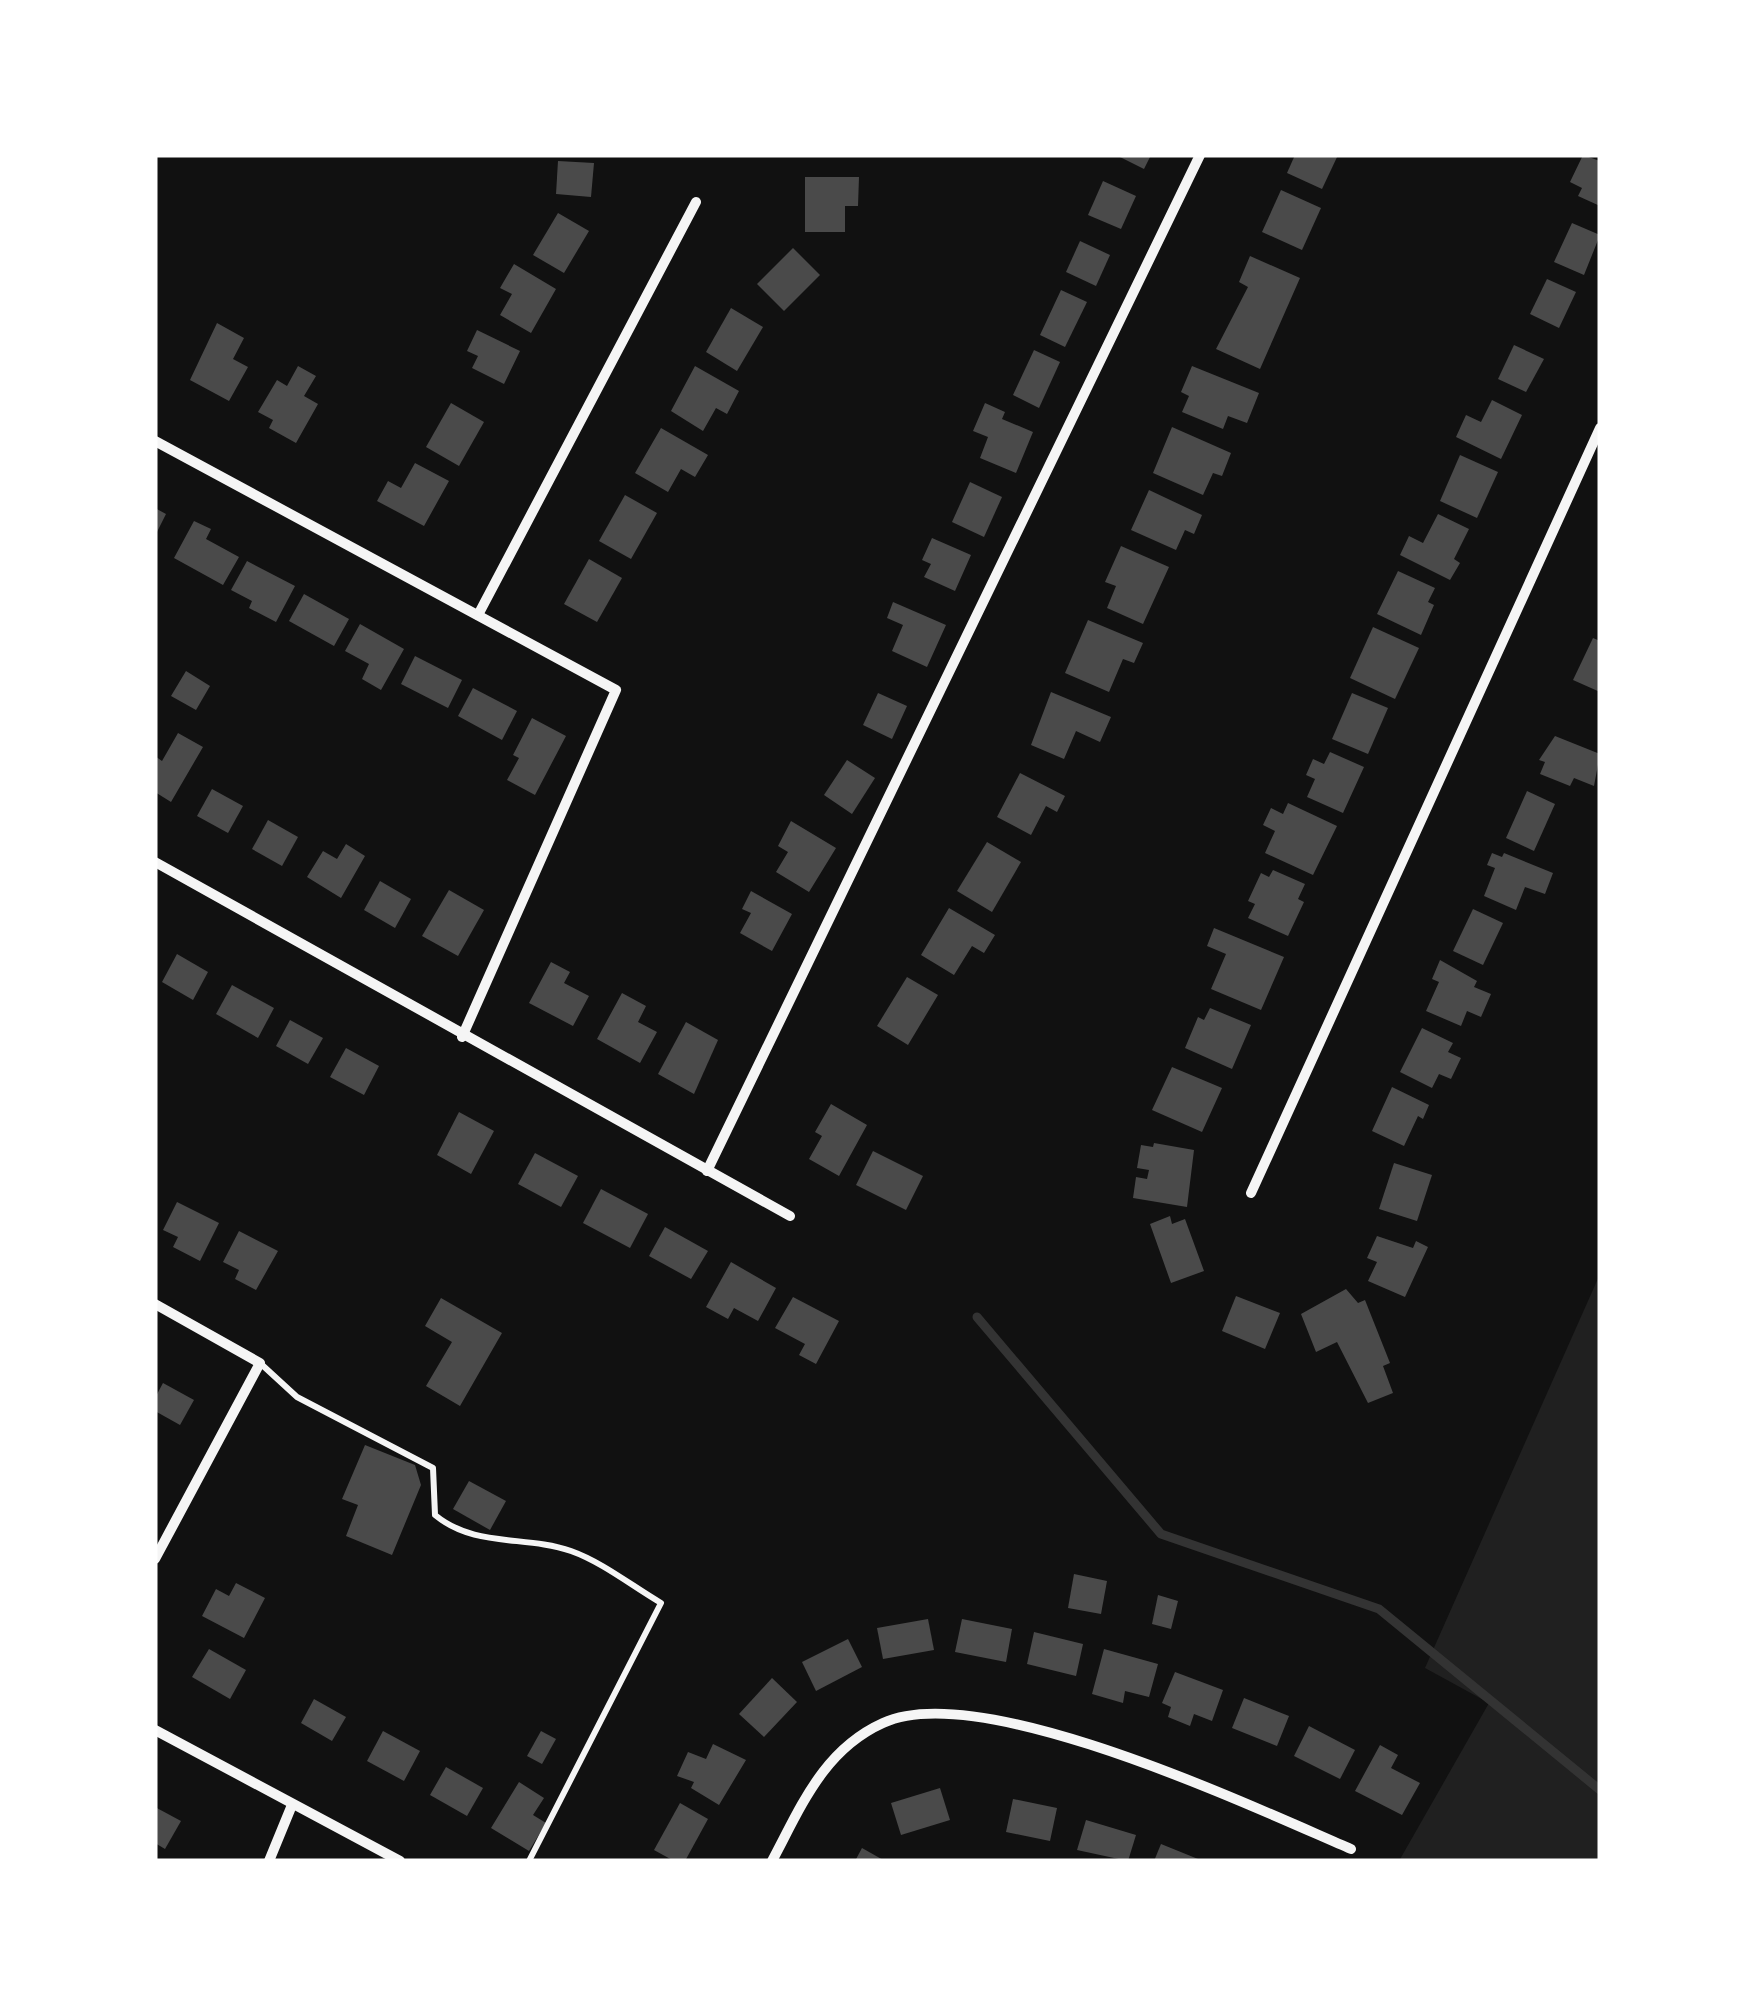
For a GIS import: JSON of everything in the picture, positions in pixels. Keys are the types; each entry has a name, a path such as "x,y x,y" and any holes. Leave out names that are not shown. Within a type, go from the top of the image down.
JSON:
{"street":[{"path":"707,1171 1200,155"},
{"path":"478,615 696,202"},
{"path":"1251,1193 1600,428"},
{"path":"155,441 616,690 462,1036"},
{"path":"155,862 790,1216"},
{"path":"155,1304 260,1363 155,1559"},
{"path":"772,1861 824,1764 883,1722 930,1711 1001,1722 1145,1760 1351,1849"},
{"path":"155,1730 400,1861"},
{"path":"270,1861 292,1804"}],"lane":[{"path":"260,1363 297,1396 433,1468 435,1515 451,1528 498,1541 540,1543 574,1552 661,1603 529,1861"}],"shaded area":[{"path":"1600,1274 1600,1861 1399,1861 1489,1703 1425,1668"}],"building":[{"path":"1116,155 1151,155 1144,169"},
{"path":"1295,155 1338,155 1322,189 1287,173"},
{"path":"1583,155 1600,161 1600,206 1578,196 1582,188 1570,182"},
{"path":"558,161 594,163 591,197 556,194"},
{"path":"805,177 859,177 858,206 845,206 845,232 805,232"},
{"path":"1103,181 1136,196 1121,229 1088,215"},
{"path":"1281,190 1321,208 1302,250 1262,232"},
{"path":"558,213 589,231 564,273 533,255"},
{"path":"1572,223 1600,235 1584,275 1554,262"},
{"path":"1080,241 1110,255 1096,286 1066,272"},
{"path":"793,248 820,275 784,311 757,284"},
{"path":"1250,256 1300,278 1260,369 1216,349 1248,287 1239,282"},
{"path":"514,264 556,289 531,333 500,315 512,294 500,288"},
{"path":"1547,279 1576,292 1559,328 1530,314"},
{"path":"1061,290 1087,302 1065,347 1040,335"},
{"path":"731,308 763,327 737,371 706,352"},
{"path":"217,323 244,338 233,359 248,367 229,401 190,380"},
{"path":"477,330 520,351 504,384 472,368 478,356 467,351"},
{"path":"1514,345 1544,359 1526,392 1498,379"},
{"path":"1034,350 1060,362 1039,408 1013,395"},
{"path":"298,366 316,376 304,396 318,404 296,443 269,428 273,420 258,412 277,380 287,386"},
{"path":"695,366 739,391 727,414 716,408 703,431 671,411"},
{"path":"1192,366 1259,393 1247,423 1228,416 1223,429 1182,412 1189,396 1181,392"},
{"path":"1492,400 1522,415 1501,459 1456,437 1466,415 1481,422"},
{"path":"451,403 484,422 459,466 426,447"},
{"path":"985,403 1005,412 1002,419 1033,432 1016,473 980,458 988,437 973,431"},
{"path":"1172,427 1231,453 1222,476 1213,473 1203,495 1153,473"},
{"path":"661,428 708,455 695,477 681,469 668,492 635,473"},
{"path":"1460,455 1498,472 1477,518 1440,501"},
{"path":"415,463 449,481 424,526 377,501 388,481 401,488"},
{"path":"970,482 1002,497 984,537 952,522"},
{"path":"1149,490 1202,515 1194,534 1185,530 1176,550 1131,530"},
{"path":"625,495 657,513 631,559 599,541"},
{"path":"155,508 166,514 155,536"},
{"path":"1438,514 1469,529 1454,559 1460,563 1450,580 1400,555 1409,536 1423,543"},
{"path":"194,521 211,529 206,539 239,557 223,585 174,558"},
{"path":"932,538 971,555 955,591 924,577 931,564 922,560"},
{"path":"1121,546 1169,567 1143,624 1107,608 1116,586 1105,582"},
{"path":"589,559 622,578 597,622 564,604"},
{"path":"247,561 295,586 276,622 249,608 252,601 231,590"},
{"path":"1398,571 1435,588 1428,602 1434,605 1421,635 1377,614"},
{"path":"304,594 349,619 334,646 289,621"},
{"path":"893,602 946,625 927,667 892,651 903,625 887,618"},
{"path":"1088,620 1143,643 1134,663 1123,659 1109,692 1065,673"},
{"path":"360,624 404,649 381,690 362,679 369,664 345,651"},
{"path":"1373,627 1419,648 1395,699 1350,678"},
{"path":"1593,638 1600,641 1600,692 1573,680"},
{"path":"415,656 462,680 448,708 401,684"},
{"path":"186,671 210,686 196,710 171,696"},
{"path":"473,688 517,711 502,740 458,716"},
{"path":"1051,692 1111,717 1100,742 1076,731 1064,759 1031,745"},
{"path":"878,693 907,706 892,739 863,725"},
{"path":"1352,693 1388,708 1368,754 1332,739"},
{"path":"532,718 566,736 535,795 507,780 519,758 513,755"},
{"path":"178,733 203,747 171,802 155,792 155,756 162,761"},
{"path":"1555,736 1600,754 1594,786 1574,778 1570,786 1540,774 1545,762 1539,760"},
{"path":"1330,752 1364,767 1343,813 1307,797 1315,779 1306,775 1313,759 1324,764"},
{"path":"847,760 875,778 852,814 824,795"},
{"path":"1020,773 1065,796 1057,812 1046,806 1031,835 997,817"},
{"path":"212,789 243,806 228,833 197,816"},
{"path":"1527,791 1555,804 1534,851 1506,838"},
{"path":"1288,803 1337,826 1313,875 1265,853 1275,831 1263,825 1271,808 1283,814"},
{"path":"268,820 298,837 282,866 252,849"},
{"path":"791,821 836,848 809,892 776,872 788,852 778,846"},
{"path":"987,842 1021,862 992,912 957,891"},
{"path":"346,844 365,856 341,898 307,877 323,851 337,859"},
{"path":"1492,853 1502,857 1504,853 1553,873 1545,894 1525,887 1516,910 1484,896 1495,868 1487,865"},
{"path":"1273,870 1305,884 1298,899 1304,902 1288,936 1248,918 1255,904 1248,901 1261,873 1269,877"},
{"path":"380,881 411,899 395,928 364,910"},
{"path":"449,890 484,910 458,956 422,936"},
{"path":"751,891 792,914 772,951 740,933 751,913 742,909"},
{"path":"949,908 995,935 984,953 972,946 954,975 921,955"},
{"path":"1473,909 1503,923 1483,965 1453,951"},
{"path":"1214,928 1284,957 1261,1010 1211,989 1226,954 1207,946"},
{"path":"177,954 208,972 193,1000 162,982"},
{"path":"1440,960 1477,981 1474,987 1491,994 1481,1017 1467,1011 1461,1026 1426,1011 1439,982 1432,979"},
{"path":"551,962 570,972 564,983 589,996 573,1026 529,1003"},
{"path":"907,977 938,995 908,1045 877,1026"},
{"path":"232,985 274,1008 258,1038 216,1014"},
{"path":"622,993 646,1006 638,1022 657,1032 640,1063 597,1039"},
{"path":"1210,1008 1251,1025 1232,1069 1185,1048 1198,1017 1204,1020"},
{"path":"290,1020 323,1038 308,1064 276,1046"},
{"path":"686,1022 718,1040 694,1094 658,1074"},
{"path":"1422,1028 1453,1043 1448,1052 1461,1058 1451,1079 1439,1074 1432,1088 1400,1072"},
{"path":"346,1048 379,1066 364,1095 330,1077"},
{"path":"1172,1067 1222,1088 1202,1132 1152,1110"},
{"path":"1392,1087 1429,1105 1423,1119 1418,1116 1404,1146 1372,1131"},
{"path":"831,1104 867,1125 839,1176 809,1159 822,1136 815,1132"},
{"path":"459,1112 494,1131 471,1174 437,1155"},
{"path":"1154,1143 1194,1150 1187,1207 1133,1198 1136,1177 1147,1179 1149,1170 1137,1168 1141,1145 1153,1147"},
{"path":"873,1151 923,1176 906,1210 856,1185"},
{"path":"535,1153 578,1176 561,1207 518,1184"},
{"path":"1394,1163 1432,1175 1417,1221 1379,1209"},
{"path":"601,1189 648,1214 630,1248 583,1223"},
{"path":"177,1202 219,1223 200,1261 173,1247 178,1237 163,1230"},
{"path":"1170,1216 1172,1224 1185,1219 1204,1271 1171,1283 1150,1224"},
{"path":"665,1227 708,1251 691,1279 649,1256"},
{"path":"239,1231 278,1251 256,1290 235,1279 239,1270 223,1262"},
{"path":"1377,1236 1413,1248 1416,1241 1428,1247 1405,1297 1368,1281 1377,1262 1367,1258"},
{"path":"731,1262 776,1288 758,1321 734,1308 728,1319 706,1307"},
{"path":"1346,1289 1358,1303 1365,1300 1390,1363 1383,1366 1393,1393 1368,1403 1337,1342 1316,1352 1301,1314"},
{"path":"1236,1296 1280,1313 1265,1349 1222,1331"},
{"path":"793,1297 839,1321 816,1364 799,1355 805,1344 775,1328"},
{"path":"441,1298 502,1333 460,1406 426,1386 452,1342 425,1326"},
{"path":"163,1383 194,1400 180,1425 155,1411 155,1398"},
{"path":"365,1445 415,1465 421,1485 392,1555 346,1536 358,1505 342,1499"},
{"path":"469,1481 506,1501 490,1530 453,1509"},
{"path":"1074,1574 1107,1581 1101,1614 1068,1608"},
{"path":"236,1583 265,1598 244,1638 202,1616 216,1589 229,1596"},
{"path":"1158,1595 1178,1601 1171,1629 1152,1624"},
{"path":"928,1619 934,1650 883,1659 877,1628"},
{"path":"962,1619 1012,1629 1006,1662 955,1652"},
{"path":"1034,1632 1083,1644 1076,1676 1027,1664"},
{"path":"848,1639 862,1667 816,1691 802,1662"},
{"path":"209,1649 246,1670 230,1699 192,1677"},
{"path":"1104,1649 1158,1664 1149,1697 1125,1691 1123,1703 1092,1694"},
{"path":"1175,1672 1223,1690 1212,1721 1194,1714 1190,1726 1168,1717 1171,1707 1162,1703"},
{"path":"772,1678 797,1702 764,1737 739,1714"},
{"path":"1244,1698 1289,1716 1277,1746 1232,1728"},
{"path":"314,1699 346,1717 332,1741 301,1723"},
{"path":"1309,1726 1355,1750 1340,1779 1294,1756"},
{"path":"383,1731 420,1751 404,1781 367,1761"},
{"path":"541,1731 556,1739 542,1764 527,1756"},
{"path":"713,1744 746,1760 719,1805 691,1788 694,1782 677,1776 688,1752 706,1759"},
{"path":"1380,1745 1398,1755 1391,1768 1420,1783 1402,1815 1355,1791"},
{"path":"446,1767 483,1788 467,1816 430,1795"},
{"path":"519,1782 544,1798 533,1815 546,1823 529,1851 491,1828"},
{"path":"940,1788 950,1820 901,1835 891,1803"},
{"path":"1013,1799 1057,1808 1050,1841 1006,1832"},
{"path":"680,1803 708,1819 685,1861 674,1861 654,1850"},
{"path":"155,1807 181,1821 165,1849 155,1843"},
{"path":"1086,1820 1136,1835 1128,1861 1077,1850"},
{"path":"1161,1844 1203,1861 1154,1861"},
{"path":"862,1848 885,1861 855,1861"}],"waterway":[{"path":"977,1317 1161,1534 1379,1609 1600,1790"}]}
